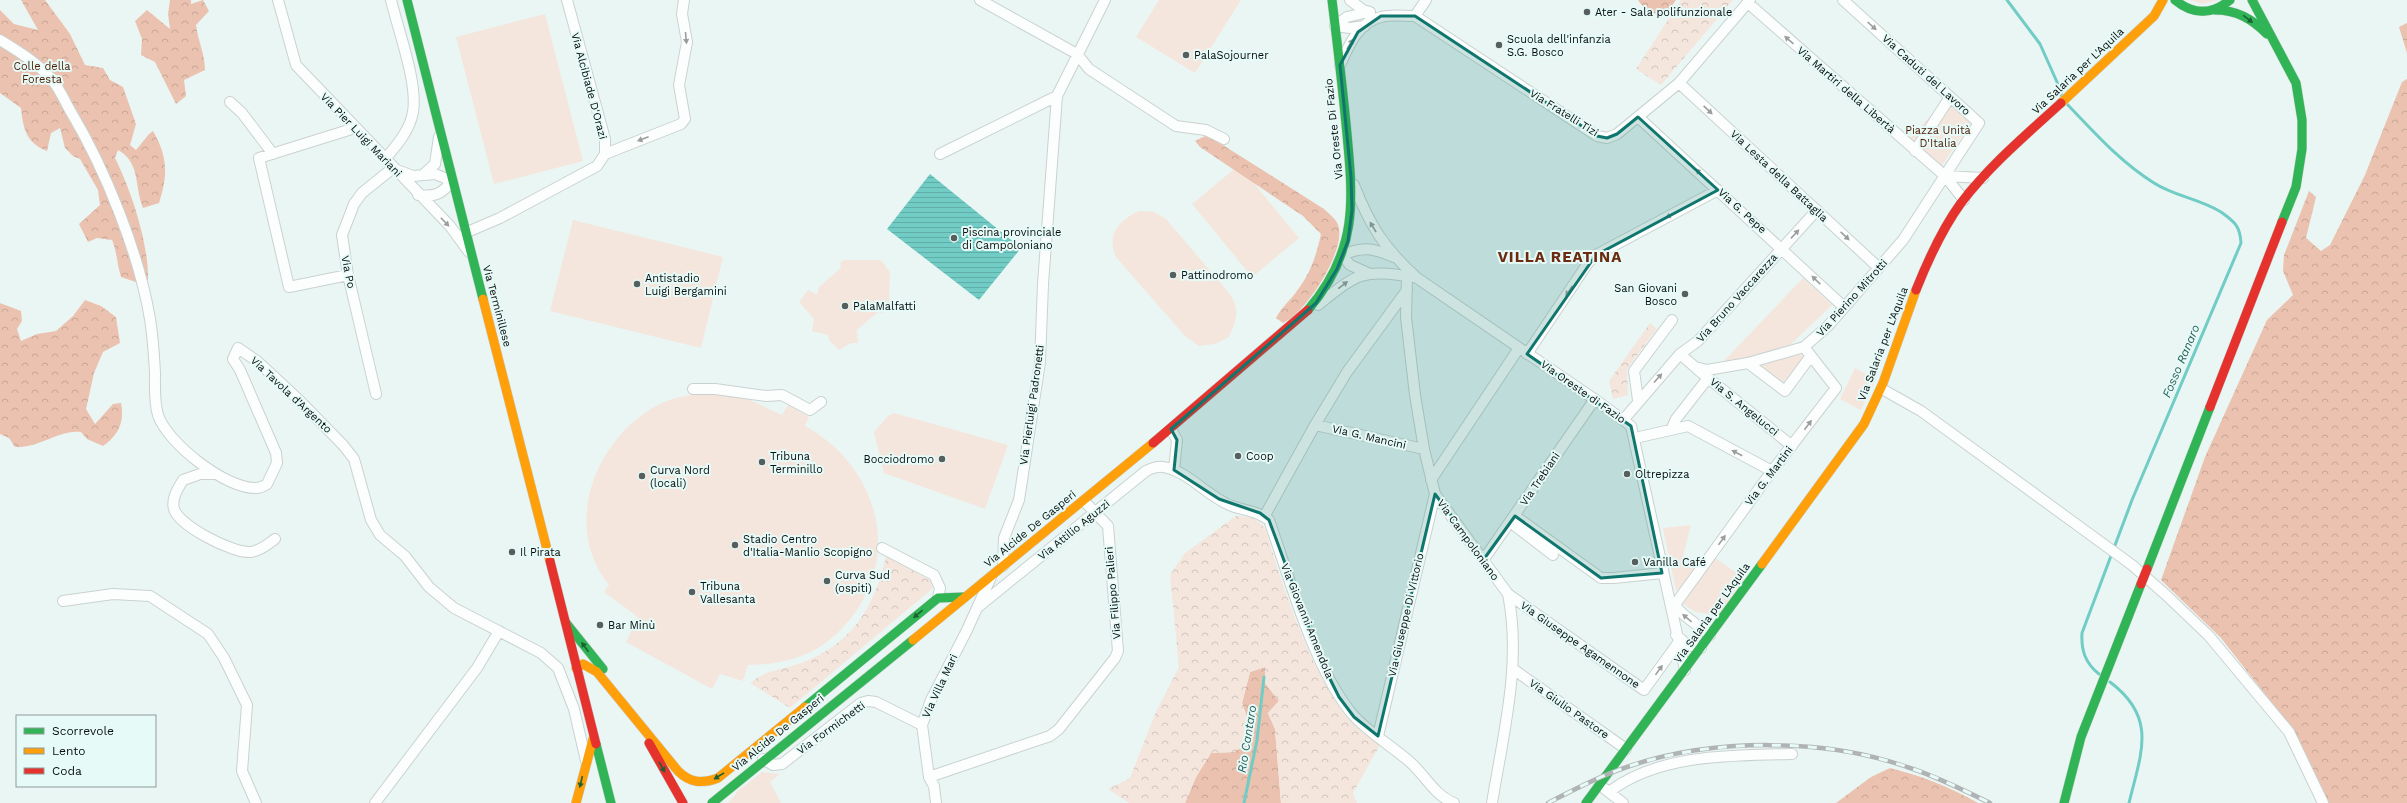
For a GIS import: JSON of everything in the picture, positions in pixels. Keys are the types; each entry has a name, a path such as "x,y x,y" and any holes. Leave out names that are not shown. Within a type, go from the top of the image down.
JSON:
{"main road":[{"name":"Via Terminillese","path":"407,0 593,738 611,803"},
{"name":"Via Oreste Di Fazio","path":"1332,0 1351,177 1352,210 1348,241 1342,255"},
{"name":"Via Salaria per L'Aquila","path":"1589,799 1864,424 1882,389 1898,347 1908,311 1933,250 1949,221 1964,200 1983,178 2043,119 2154,16 2163,0"},
{"path":"2175,0 2188,10"},
{"path":"2214,10 2230,0"},
{"path":"2064,803 2081,737 2106,670 2296,187 2302,149 2302,120 2296,83 2252,0"},
{"name":"Via Salaria per L'Aquila","path":"2142,28 2170,12 2188,10 2201,12 2229,10 2240,12 2265,32 2275,44"},
{"name":"Via Alcide De Gasperi","path":"712,803 763,759 1084,501 1301,318 1316,303 1329,284 1342,255"},
{"path":"576,668 585,663 592,666 623,702 644,732 658,744 685,778 694,782 708,782 718,778 938,598 965,597"},
{"path":"563,618 619,691 623,702"},
{"path":"644,732 649,746 683,803"},
{"path":"576,803 586,760 593,738"},
{"name":"Via Salaria per L'Aquila","path":"1589,799 1626,749"}],"street":[{"name":"Via Pier Luigi Mariani","path":"278,0 296,65 450,226 471,254"},
{"path":"385,159 402,140 413,113 415,95 391,0"},
{"name":"Via Alcibiade D'Orazi","path":"465,233 500,218 597,166 605,154 605,139 567,0"},
{"path":"605,154 681,124 685,119 680,85 687,42 682,14 684,0"},
{"path":"980,0 1077,54 1089,69 1176,126 1206,130 1224,139"},
{"name":"Via Pierluigi Padronetti","path":"1002,566 1004,538 1019,500 1040,362 1043,284 1058,96 1077,54 1106,0"},
{"path":"1350,0 1368,12 1381,16 1415,16 1426,0"},
{"name":"Via Caduti del Lavoro","path":"1843,0 1979,123 1945,176"},
{"name":"Via Fratelli Tizi","path":"1415,16 1597,136 1607,138 1616,134 1679,84 1749,2"},
{"name":"Via Martiri della Libertà","path":"1749,2 1915,151 1945,176"},
{"path":"1335,26 1347,17 1368,12"},
{"path":"1340,65 1348,47 1358,32 1381,16"},
{"path":"1335,26 1350,28 1365,26"},
{"name":"Via Tavola d'Argento","path":"0,40 17,51 52,80 87,139 130,242 146,297 154,343 158,415 165,428 177,443 200,463 217,474 246,487 257,488 267,484 277,463 276,453 240,370 233,359 238,348 257,361 300,401 343,445 354,459 371,520 380,535 409,560 429,587 454,608 541,653 558,668 574,709 586,760"},
{"name":"Via Lesta della Battaglia","path":"1679,84 1879,268"},
{"path":"940,154 1058,96"},
{"path":"1915,151 1950,97"},
{"path":"230,102 242,113 273,154"},
{"name":"Via G. Pepe","path":"1638,117 1782,248 1844,307"},
{"path":"348,275 289,287 259,158 355,128"},
{"path":"424,174 435,164 439,129"},
{"path":"393,168 413,176 435,174 452,181 438,195 432,197 418,194"},
{"name":"Via Po","path":"376,394 348,275 342,245 342,235 354,204 362,193 393,168"},
{"path":"1945,176 1983,178"},
{"path":"1945,176 1964,200"},
{"name":"Via Pierino Mitrotti","path":"1695,367 1707,370 1722,369 1804,347 1828,326 1903,240 1945,176"},
{"path":"1351,177 1372,227 1396,258 1417,278"},
{"path":"1431,480 1588,263 1596,255 1718,190"},
{"name":"Via Bruno Vaccarezza","path":"1624,419 1638,400 1680,354 1698,341 1817,210"},
{"path":"1396,258 1370,248 1361,248 1342,255 1358,270 1368,273 1417,278"},
{"path":"1301,318 1345,283 1354,277 1368,273"},
{"name":"Via Campoloniano","path":"1407,276 1406,317 1424,449 1435,494 1466,539 1484,559 1508,594 1512,613 1513,669 1492,803"},
{"name":"Via Oreste di Fazio","path":"1417,278 1624,419 1630,426 1635,438 1662,573 1685,670"},
{"path":"1171,429 1177,440 1174,470 1232,506 1260,513 1264,517 1315,425 1347,372 1407,290"},
{"path":"1638,400 1634,371 1672,320"},
{"name":"Via G. Martini","path":"1674,606 1772,471 1836,388 1810,357 1804,347"},
{"path":"1680,354 1695,367"},
{"path":"1748,363 1785,391 1810,357"},
{"name":"Via S. Angelucci","path":"1695,367 1792,446"},
{"path":"1672,428 1676,419 1708,378"},
{"path":"693,389 716,389 766,396 782,395 810,410 821,402"},
{"path":"1882,389 1921,411 2126,561 2166,595 2209,636 2289,732 2323,803"},
{"name":"Via Trebiani","path":"1484,559 1595,399"},
{"name":"Via G. Mancini","path":"1315,425 1424,449"},
{"path":"1635,438 1672,428 1688,426 1772,471"},
{"name":"Via Attilio Aguzzi","path":"978,607 1146,471 1159,467 1174,470"},
{"path":"217,474 200,474 182,480 175,493 174,508 178,515 189,526 240,551 251,552 276,539"},
{"name":"Via Giuseppe Di Vittorio","path":"1378,736 1435,494"},
{"name":"Via Filippo Palieri","path":"930,777 1050,736 1059,729 1115,658 1118,650 1108,526 1084,501"},
{"name":"Via Giovanni Amendola","path":"1264,517 1269,520 1322,664 1339,696 1354,717 1410,762 1434,790 1454,803"},
{"path":"1513,519 1553,555"},
{"path":"1513,519 1601,578 1662,573"},
{"path":"882,548 934,575 940,588 938,598"},
{"name":"Via Villa Mari","path":"936,803 934,786 930,777 922,725 930,700 978,607 992,575"},
{"path":"63,601 113,594 150,596 208,634 224,658 247,706 242,771 256,803"},
{"name":"Via Giuseppe Agamennone","path":"1508,594 1644,690 1677,639"},
{"path":"1668,598 1674,606 1710,635"},
{"path":"375,803 477,668 499,631"},
{"path":"1677,639 1688,645 1701,648"},
{"name":"Via Giulio Pastore","path":"1513,669 1626,749"},
{"name":"Via Formichetti","path":"763,759 773,765 782,764 861,703 868,700 876,702 922,725"},
{"path":"1609,792 1632,776 1667,765 1739,754 1792,754"},
{"path":"1600,786 1622,803"},
{"path":"720,803 724,793"}],"highlighted area":[{"path":"1381,16 1415,16 1597,136 1607,138 1617,134 1638,117 1718,190 1596,255 1527,354 1631,426 1662,573 1601,578 1515,516 1484,559 1435,494 1378,736 1354,717 1339,697 1322,663 1269,520 1260,513 1219,499 1174,470 1177,440 1171,429 1316,303 1337,269 1348,241 1352,210 1351,177 1340,65 1358,32"}],"green space":[{"name":"Colle della Foresta","path":"21,0 45,0 70,34 85,65 103,68 110,80 123,87 136,124 130,145 136,150 153,131 158,140 162,149 165,166 164,184 159,203 143,208 134,168 125,155 118,150 115,158 133,201 138,218 146,250 148,280 139,283 121,277 112,240 97,238 88,242 79,224 100,205 98,190 80,159 73,156 65,148 60,128 51,133 47,151 40,148 34,144 27,134 21,108 0,93 0,10 14,24 38,30"},
{"path":"170,0 191,0 191,4 203,0 209,11 196,25 204,58 205,70 184,80 186,96 176,104 155,62 141,55 142,39 135,21 147,10 170,29 168,14"},
{"name":"PalaSojourner","path":"1159,0 1241,0 1195,73 1136,37"},
{"path":"1638,0 1676,0 1667,11 1657,14 1647,10"},
{"path":"1681,0 1733,0 1661,85 1636,69"},
{"path":"2189,0 2218,0 2203,4"},
{"path":"545,14 583,161 494,184 456,37"},
{"path":"2407,23 2407,53 2399,27"},
{"path":"2407,79 2407,803 2328,803 2293,730 2221,638 2161,580 2205,457 2267,320 2293,295 2283,271 2284,255 2309,191 2316,197 2306,238 2321,251 2330,245 2365,175 2402,82"},
{"name":"Piazza Unità D'Italia","path":"1946,99 1972,121 1941,167 1909,139"},
{"path":"1207,135 1324,209 1337,222 1339,228 1339,239 1336,252 1322,281 1302,307 1292,317 1283,323 1276,318 1307,275 1321,234 1303,216 1200,147 1195,141"},
{"path":"1239,165 1299,238 1252,277 1192,204"},
{"name":"Pattinodromo","path":"1139,211 1154,212 1166,219 1230,294 1235,305 1236,315 1229,337 1215,344 1199,346 1185,336 1116,257 1113,249 1113,242 1116,229 1126,219"},
{"name":"Antistadio Luigi Bergamini","path":"573,220 723,257 701,348 550,311"},
{"name":"PalaMalfatti","path":"843,260 881,260 890,272 889,309 883,313 878,312 857,330 858,343 851,343 839,350 829,340 828,335 812,331 814,319 799,302 808,290 817,295 819,287 841,268 840,263"},
{"path":"1803,278 1832,305 1790,345 1727,364 1722,363"},
{"path":"85,300 101,306 116,317 120,343 103,352 94,373 86,409 95,424 113,404 121,403 122,416 119,428 113,438 103,446 87,439 81,432 73,432 65,433 33,445 15,447 9,438 0,434 0,303 21,311 22,321 17,329 21,341 37,334 56,331 73,316"},
{"path":"1650,323 1657,329 1627,369 1628,395 1613,399 1609,381"},
{"path":"1799,354 1804,357 1782,384 1759,365"},
{"path":"1855,368 1876,379 1861,410 1840,399"},
{"name":"Stadio Centro d'Italia-Manlio Scopigno","path":"711,392 750,400 782,415 788,405 809,417 805,426 829,443 849,463 864,486 874,512 878,539 876,566 867,592 851,618 836,634 811,652 790,660 776,663 748,665 743,681 720,674 712,689 626,642 638,617 604,592 609,585 595,562 588,537 587,511 592,485 602,461 617,439 636,420 664,402 684,396"},
{"name":"Bocciodromo","path":"894,413 1008,445 985,509 884,473 874,432 888,416"},
{"path":"1236,516 1253,518 1260,522 1266,530 1290,605 1325,684 1353,724 1380,745 1353,793 1357,803 1281,803 1275,729 1268,713 1279,701 1265,683 1265,667 1250,672 1242,703 1248,720 1249,743 1234,752 1211,753 1196,777 1185,803 1129,803 1108,789 1130,778 1155,714 1179,667 1170,575 1185,553"},
{"path":"1691,525 1683,556 1697,566 1684,585 1676,591 1663,528"},
{"path":"886,556 931,581 932,589 790,708 750,683 769,672 794,666 819,655 834,646 847,634 858,622 868,607 881,574"},
{"path":"1714,557 1745,579 1718,615 1695,612 1681,602"},
{"path":"1265,667 1265,683 1279,701 1268,713 1275,729 1281,803 1185,803 1196,777 1211,753 1234,752 1248,720 1242,703 1250,672"},
{"path":"1890,768 1936,782 1978,803 1836,803 1871,777"},
{"path":"762,772 780,774 770,782 781,803 728,803 739,790"}],"water":[{"name":"Piscina provinciale di Campoloniano","path":"930,174 1021,248 979,300 887,229"}],"waterway":[{"name":"Fosso Ranaro","path":"2007,0 2040,44 2062,97"},
{"name":"Fosso Ranaro","path":"2066,103 2107,146 2142,175 2170,191 2213,208 2230,219 2238,228 2241,243 2132,500 2082,633 2083,651 2087,661 2099,674"},
{"name":"Rio Cantaro","path":"1244,803 1257,740 1264,677"},
{"name":"Fosso Ranaro","path":"2110,682 2125,695 2135,709 2140,723 2142,737 2141,752 2129,803"}],"railway":[{"path":"1548,803 1609,774 1630,766 1662,757 1697,750 1732,746 1769,745 1841,751 1875,757 1928,775 1990,803"}],"traffic: fast":[{"path":"407,0 483,299"},
{"path":"1308,310 1325,288 1337,266 1345,244 1351,199 1349,151 1332,0"},
{"path":"2175,0 2196,11 2209,11 2230,0"},
{"path":"2252,0 2296,83 2302,120 2302,149 2296,187 2282,222"},
{"path":"2215,10 2223,10 2244,16 2267,34"},
{"path":"2147,569 2210,407"},
{"path":"1586,803 1762,564"},
{"path":"2064,803 2081,737 2141,584"},
{"path":"805,707 938,598 965,597"},
{"path":"566,623 603,669"},
{"path":"712,803 913,640"},
{"path":"596,744 611,803"}],"traffic: slow":[{"path":"2061,103 2154,16 2163,0"},
{"path":"1762,564 1864,424 1883,383 1916,290"},
{"path":"483,299 550,561"},
{"path":"913,640 1153,443"},
{"path":"576,668 583,664 597,672 678,771 687,778 701,782 718,778 805,707"},
{"path":"576,803 593,739"}],"traffic: jam":[{"path":"1916,290 1936,245 1961,203 1996,163 2061,103"},
{"path":"2210,407 2282,222"},
{"path":"1153,443 1308,310"},
{"path":"550,561 596,744"},
{"path":"2141,584 2147,569"},
{"path":"649,743 683,803"}],"place":[{"name":"Ater - Sala polifunzionale","path":"1587,12"},
{"name":"Scuola dell'infanzia S.G. Bosco","path":"1499,45"},
{"name":"PalaSojourner","path":"1186,55"},
{"name":"Piscina provinciale di Campoloniano","path":"954,238"},
{"name":"Pattinodromo","path":"1173,275"},
{"name":"Antistadio Luigi Bergamini","path":"637,284"},
{"name":"San Giovani Bosco","path":"1685,294"},
{"name":"PalaMalfatti","path":"845,306"},
{"name":"Coop","path":"1238,456"},
{"name":"Bocciodromo","path":"942,459"},
{"name":"Tribuna Terminillo","path":"762,462"},
{"name":"Oltrepizza","path":"1627,474"},
{"name":"Curva Nord (locali)","path":"642,476"},
{"name":"Stadio Centro d'Italia-Manlio Scopigno","path":"735,545"},
{"name":"Il Pirata","path":"512,552"},
{"name":"Vanilla Café","path":"1635,562"},
{"name":"Curva Sud (ospiti)","path":"827,581"},
{"name":"Tribuna Vallesanta","path":"692,592"},
{"name":"Bar Minù","path":"600,625"}],"district":[{"name":"VILLA REATINA","path":"1560,257"}]}
